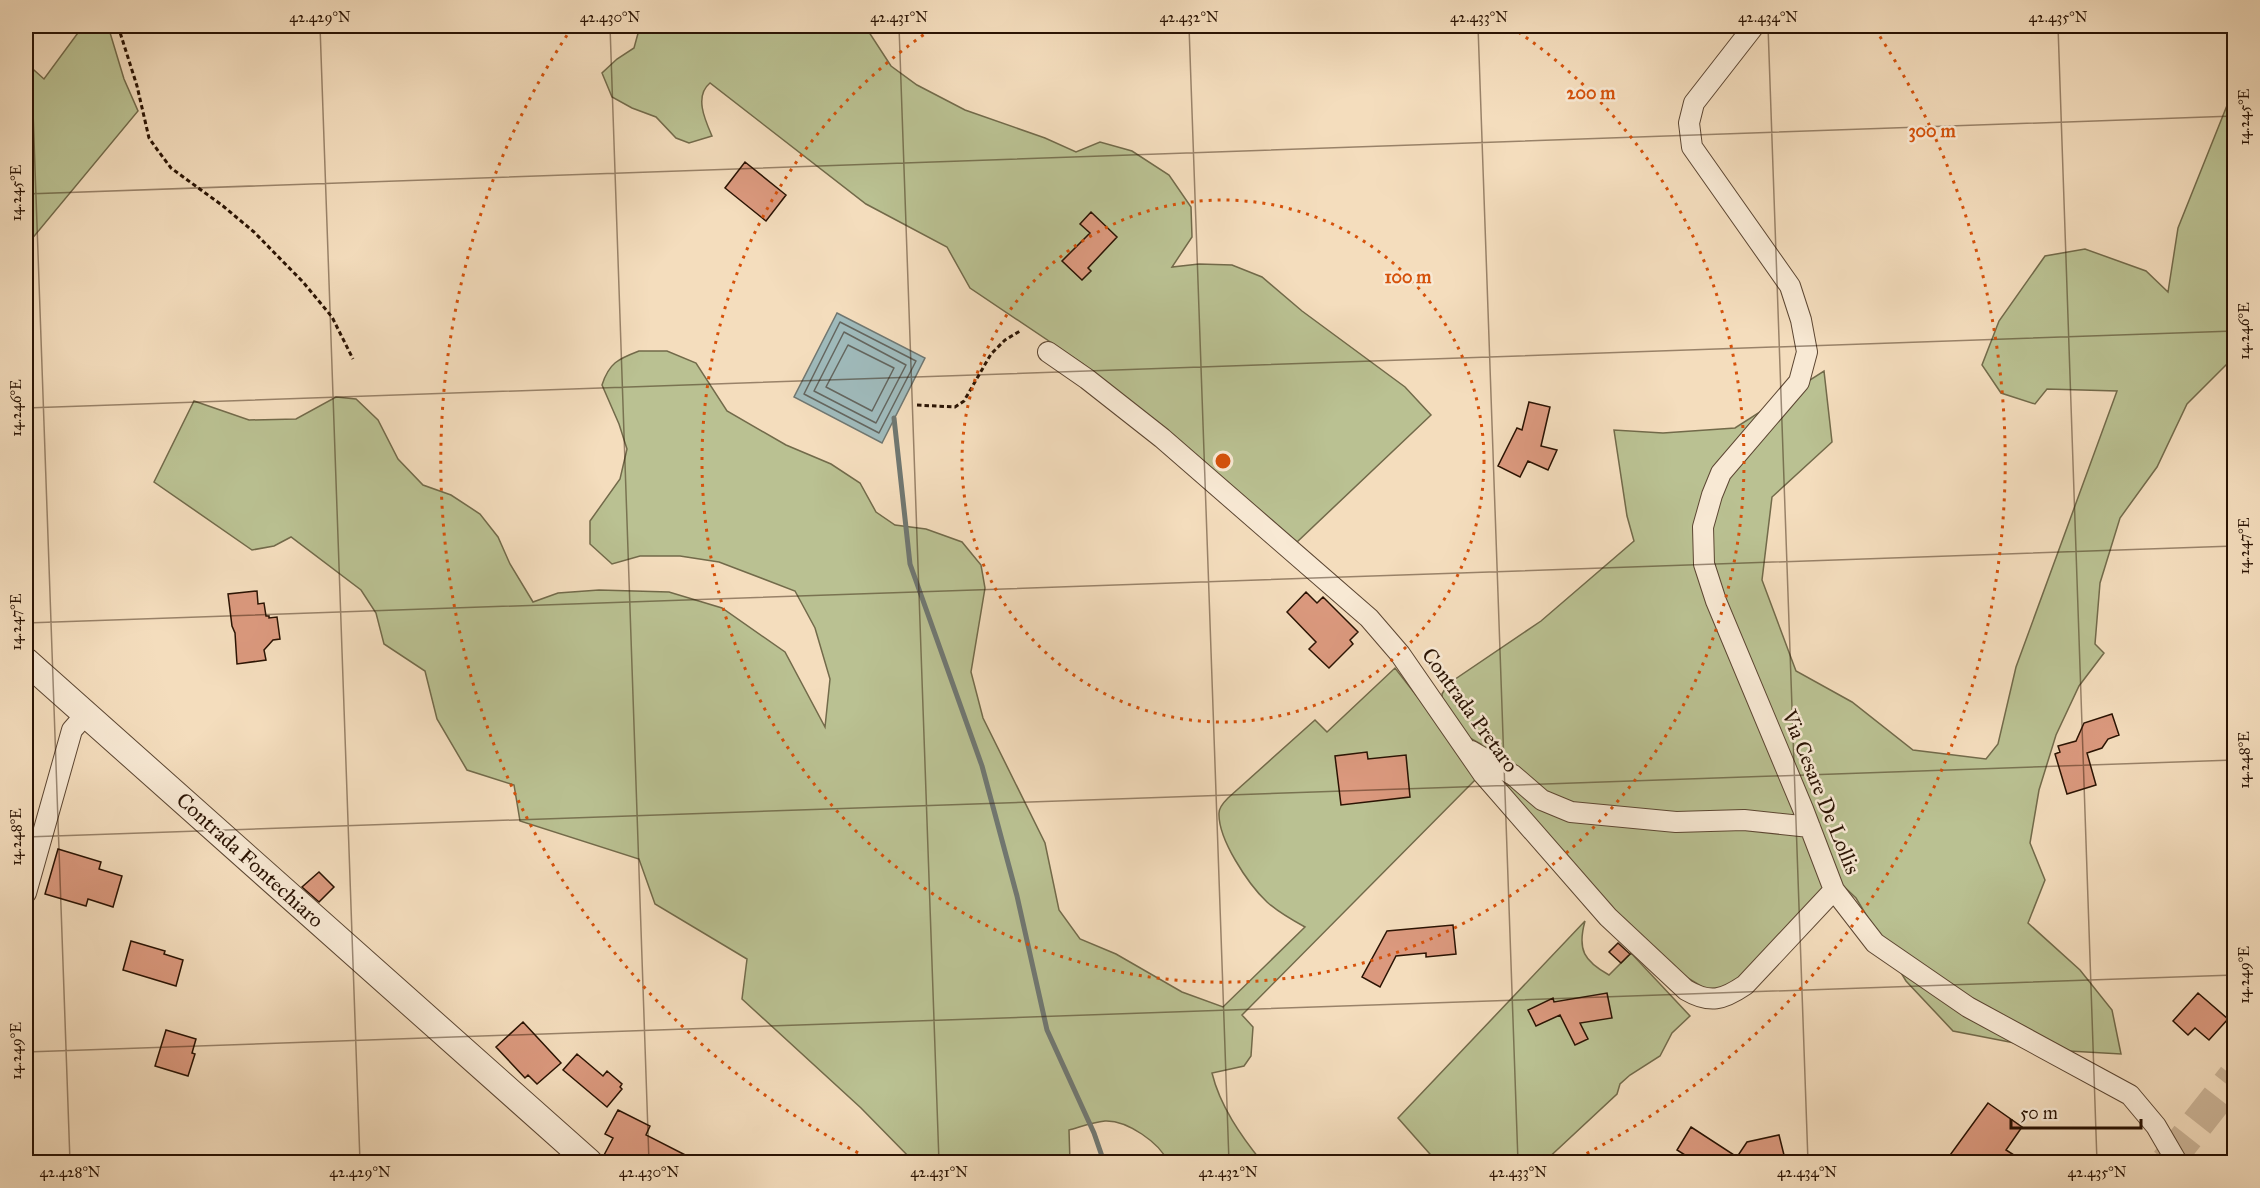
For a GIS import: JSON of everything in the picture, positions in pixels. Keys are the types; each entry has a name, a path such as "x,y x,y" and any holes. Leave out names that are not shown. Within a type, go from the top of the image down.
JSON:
{"street":[{"name":"Via Cesare De Lollis","path":"1754,26 1694,103 1689,123 1692,147 1790,286 1801,320 1807,352 1799,382 1721,473 1712,495 1703,527 1704,564 1716,601 1810,827 1834,891 1875,943 1968,1007 2130,1095 2156,1125 2177,1162"},
{"name":"Contrada Pretaro","path":"1048,352 1087,379 1161,438 1369,618 1400,654 1483,774 1608,917 1686,990 1699,997 1715,1000 1734,993 1745,985 1834,891"},
{"name":"Contrada Fontechiaro","path":"26,662 589,1162"},
{"path":"26,893 72,730 86,714"},
{"path":"1466,748 1513,775 1542,800 1571,812 1676,822 1744,820 1810,827"}],"path":[{"path":"118,26 137,86 149,138 159,153 171,168 254,232 303,282 332,317 353,359"},
{"path":"917,405 955,407 964,401 991,354 1005,340 1020,331"}],"green space":[{"path":"83,26 108,26 124,79 138,111 26,246 26,63 44,79"},
{"path":"640,26 865,26 891,66 917,85 965,110 1045,138 1076,152 1100,142 1132,151 1169,175 1191,207 1192,237 1172,267 1199,264 1232,265 1262,277 1302,311 1405,387 1431,415 1297,542 1163,434 1083,364 970,288 947,247 866,204 710,83 705,88 702,108 712,136 689,143 676,138 656,117 612,97 602,73 634,48"},
{"path":"2234,88 2234,357 2187,404 2157,467 2120,518 2100,583 2095,644 2104,653 2079,686 2056,735 2039,790 2030,843 2045,880 2028,923 2080,970 2112,1010 2121,1054 2051,1050 1953,1031 1906,981 1856,898 1819,863 1826,885 1734,987 1706,989 1676,971 1619,919 1487,767 1495,763 1481,744 1468,737 1443,707 1442,694 1448,684 1541,621 1634,541 1627,516 1614,430 1663,433 1735,428 1824,371 1832,442 1772,497 1762,580 1796,671 1852,702 1913,750 1986,759 1998,744 2016,667 2117,391 2047,389 2035,404 2001,393 1982,365 1999,321 2045,256 2085,249 2146,271 2168,292 2178,228"},
{"path":"639,351 667,351 696,363 727,411 786,445 831,464 860,483 876,512 895,525 926,529 962,542 981,565 985,588 971,672 983,718 1045,843 1059,910 1080,939 1116,954 1182,992 1223,1007 1305,927 1271,906 1251,884 1223,835 1219,813 1228,798 1315,720 1327,732 1395,668 1479,776 1242,1015 1253,1027 1251,1056 1244,1066 1212,1073 1220,1097 1232,1120 1262,1162 1168,1162 1158,1147 1142,1134 1123,1124 1105,1121 1069,1130 1070,1162 914,1162 861,1108 742,999 747,959 655,904 639,859 520,821 514,785 467,770 437,719 425,671 384,644 376,613 361,590 291,537 274,546 252,550 154,482 194,401 249,420 296,419 336,397 356,399 378,420 398,459 423,485 451,495 480,514 498,537 510,564 533,602 558,593 599,590 669,592 722,608 785,652 825,727 830,679 815,628 795,591 719,562 680,556 640,556 612,564 590,544 590,521 620,479 627,449 602,385 615,363"},
{"path":"1585,921 1582,947 1594,965 1609,975 1631,953 1690,1016 1672,1033 1660,1056 1620,1084 1617,1094 1544,1162 1437,1162 1398,1118"}],"water":[{"path":"837,313 925,358 882,443 794,397"}],"building":[{"path":"745,162 786,195 766,221 725,188"},
{"path":"1091,212 1117,237 1088,268 1091,271 1082,280 1062,261 1090,233 1080,224"},
{"path":"1529,402 1550,407 1541,446 1557,450 1548,470 1528,461 1520,477 1498,466 1517,428 1522,430"},
{"path":"257,591 258,604 264,603 266,616 277,617 280,639 273,640 264,650 266,660 237,664 235,633 228,594"},
{"path":"1306,592 1317,603 1323,597 1358,632 1350,640 1353,644 1329,668 1309,649 1316,642 1287,612"},
{"path":"2112,714 2119,735 2108,739 2102,748 2087,753 2096,785 2067,794 2055,754 2060,752 2058,746 2076,741 2084,723"},
{"path":"1367,752 1368,759 1406,755 1410,797 1341,805 1335,756"},
{"path":"58,849 101,862 99,869 122,876 113,907 88,899 86,906 45,894"},
{"path":"319,872 334,887 319,902 302,887"},
{"path":"1453,925 1456,954 1426,957 1426,953 1396,956 1380,987 1362,977 1387,931"},
{"path":"131,941 165,951 164,954 183,960 176,986 123,970"},
{"path":"1618,943 1630,954 1621,963 1609,952"},
{"path":"1607,993 1612,1018 1580,1023 1588,1039 1575,1045 1560,1015 1536,1026 1528,1010 1553,998 1554,1002"},
{"path":"2198,993 2228,1019 2209,1040 2195,1028 2188,1035 2173,1021"},
{"path":"523,1022 561,1063 537,1084 528,1075 525,1078 496,1047"},
{"path":"166,1030 196,1039 192,1053 195,1054 188,1076 155,1066"},
{"path":"577,1054 603,1076 607,1071 622,1084 620,1087 622,1089 607,1107 563,1070"},
{"path":"1988,1103 2022,1127 2006,1150 2025,1162 1945,1162"},
{"path":"618,1110 650,1126 646,1135 699,1162 604,1162 603,1157 613,1138 605,1134"},
{"path":"1691,1127 1737,1157 1747,1142 1779,1135 1784,1155 1779,1156 1780,1162 1696,1162 1677,1150"}],"waterway":[{"path":"894,418 910,564 982,766 1017,896 1047,1030 1094,1133 1104,1162"}],"tunnel":[{"path":"2167,1162 2234,1077"}]}
